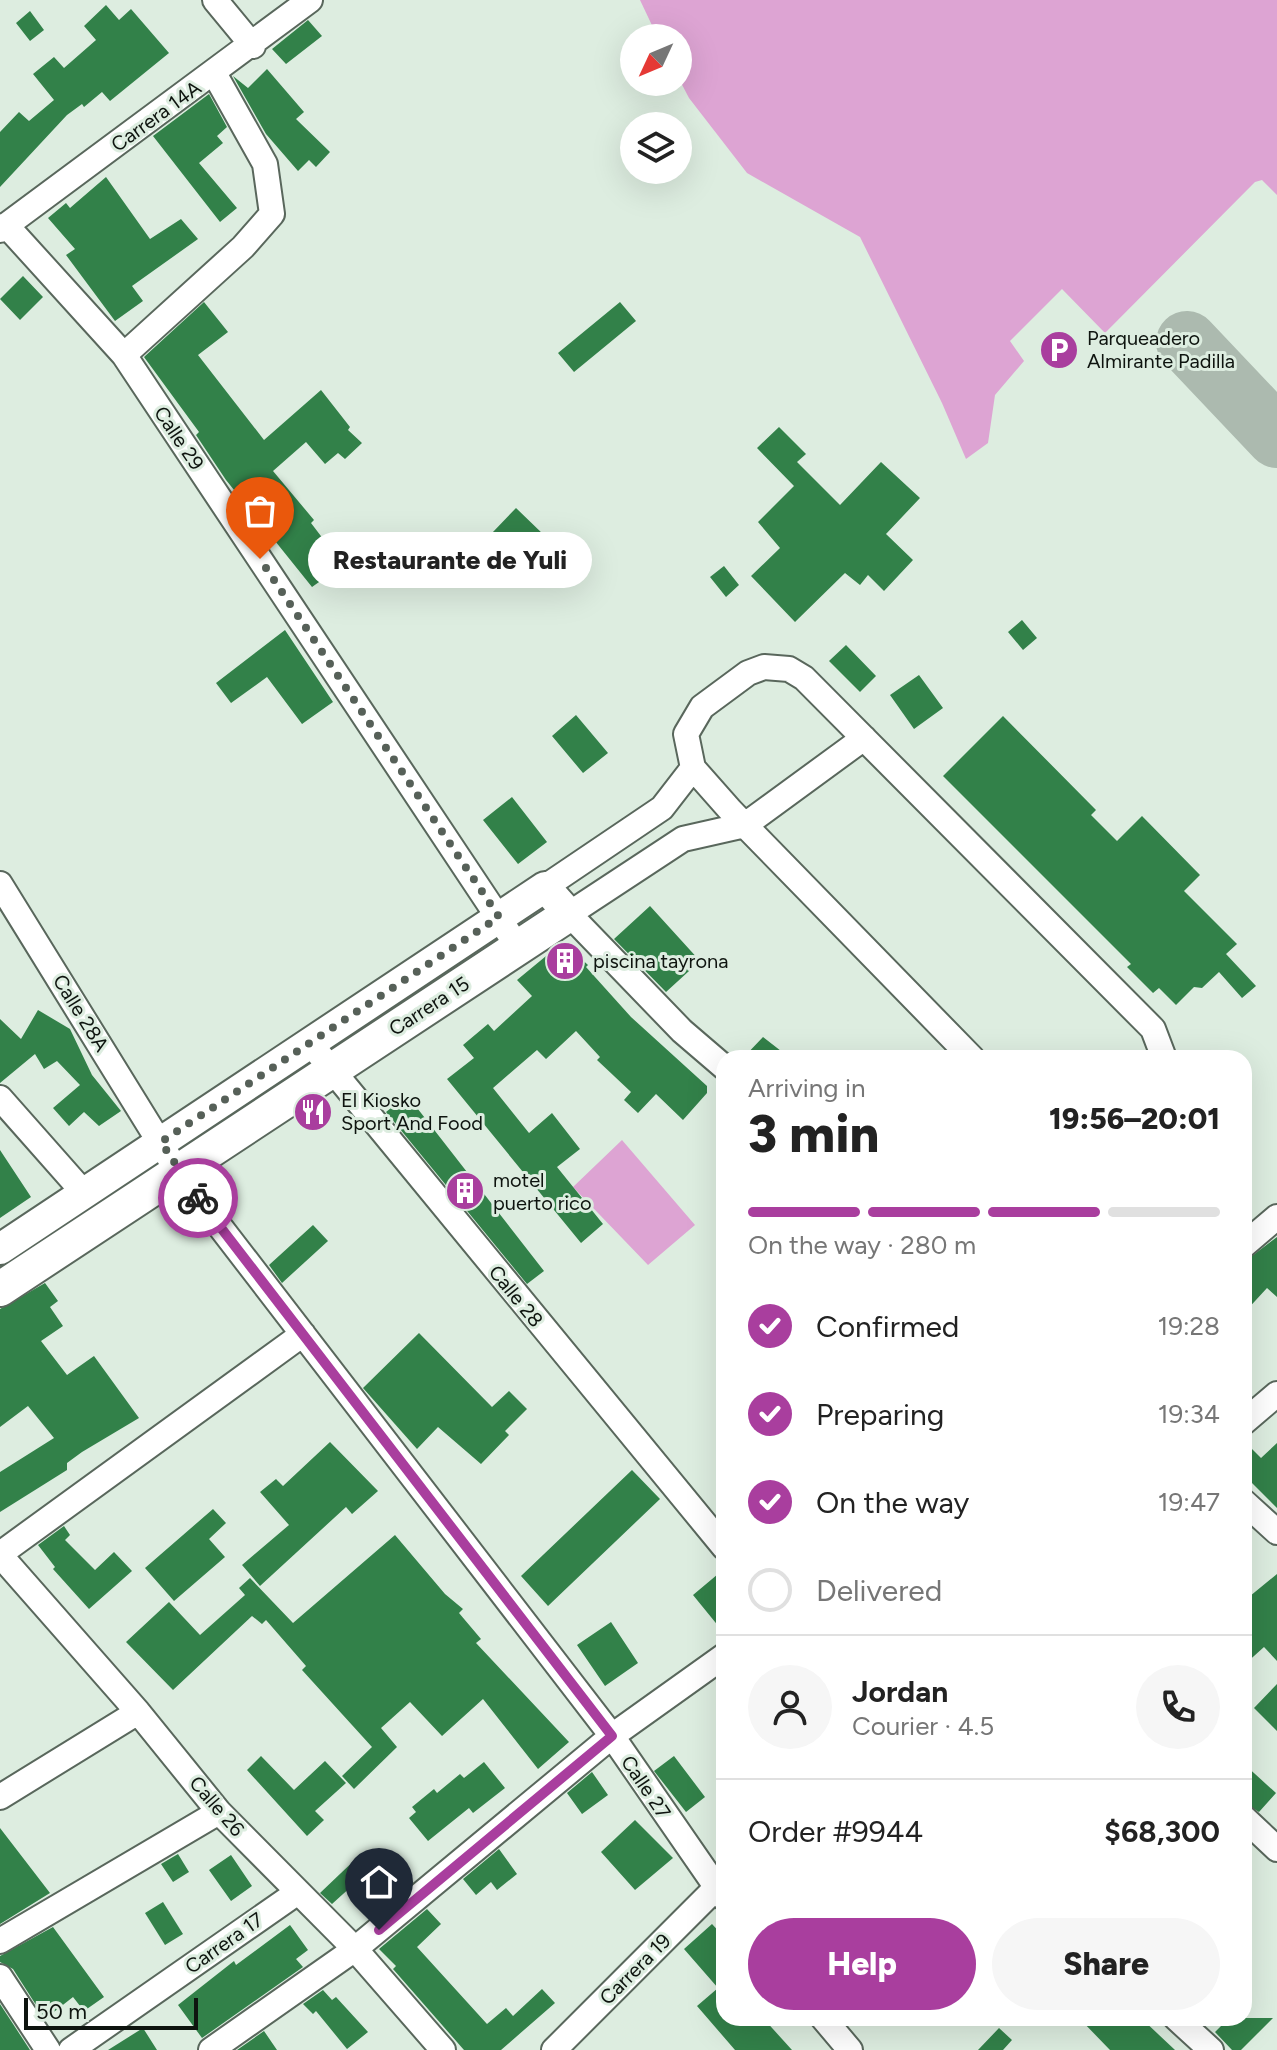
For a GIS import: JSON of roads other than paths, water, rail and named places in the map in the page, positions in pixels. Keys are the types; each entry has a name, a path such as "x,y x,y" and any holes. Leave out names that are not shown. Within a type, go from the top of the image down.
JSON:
{"main road":[{"name":"Carrera 15","path":"0,1289 569,914"}],"street":[{"path":"215,0 253,46"},
{"name":"Carrera 14A","path":"3,228 253,46 310,0"},
{"path":"124,355 243,247 272,214 265,164 214,73"},
{"name":"Calle 29","path":"3,228 124,355 518,947"},
{"path":"964,1050 693,768 686,746 694,715 748,673 764,667 789,669 804,678 1153,1029 1163,1050"},
{"name":"Carrera 15","path":"569,914 683,839 745,825 864,738"},
{"name":"Carrera 15","path":"0,1249 662,808 693,768"},
{"name":"Calle 28A","path":"0,884 161,1142"},
{"path":"545,887 682,1031 716,1060"},
{"name":"Calle 28","path":"310,1043 716,1537"},
{"path":"0,1098 84,1193"},
{"name":"Calle 27","path":"161,1142 178,1172 612,1736 716,1881"},
{"path":"1252,1238 1277,1217"},
{"path":"0,1555 303,1334"},
{"path":"1252,1415 1277,1394"},
{"path":"1252,1509 1277,1532"},
{"name":"Calle 26","path":"0,1555 138,1712 219,1812 355,1949 443,2050"},
{"path":"211,2050 355,1949 612,1736 716,1662"},
{"path":"0,1797 138,1712"},
{"path":"0,1941 219,1812"},
{"path":"1252,1826 1277,1849"},
{"name":"Carrera 17","path":"71,2050 298,1892"},
{"name":"Carrera 19","path":"554,2050 716,1893"},
{"path":"0,1977 48,2050"},
{"path":"830,2026 850,2050"},
{"path":"1185,2026 1211,2050"}],"place":[{"name":"Parqueadero Almirante Padilla","path":"1059,350"},
{"name":"Restaurante de Yuli","path":"260,559"},
{"name":"piscina tayrona","path":"565,961"},
{"name":"El Kiosko Sport And Food","path":"313,1112"},
{"name":"motel puerto rico","path":"465,1191"}]}
